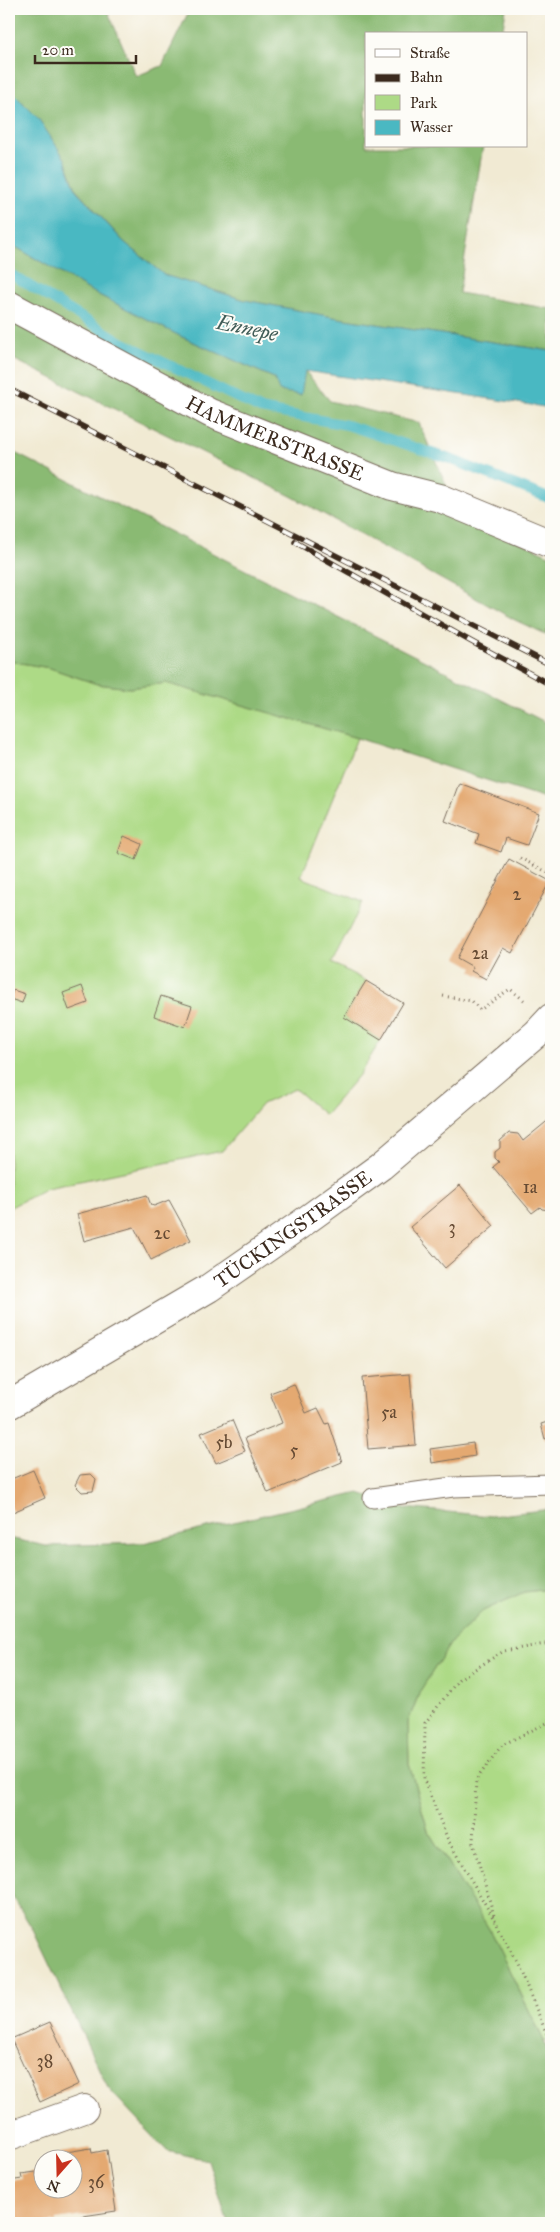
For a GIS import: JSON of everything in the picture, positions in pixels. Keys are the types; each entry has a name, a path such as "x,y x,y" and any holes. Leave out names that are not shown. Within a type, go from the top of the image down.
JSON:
{"street":[{"name":"HAMMERSTRASSE","path":"9,305 210,413 392,486 440,498 551,544"},
{"name":"TÜCKINGSTRASSE","path":"9,1405 209,1288 309,1218 381,1166 536,1034 550,1019"},
{"path":"9,2136 84,2109"}],"lane":[{"path":"373,1498 452,1487 551,1484"}],"path":[{"path":"520,858 551,874"},
{"path":"443,996 472,1001 480,1010 510,989 550,1019"},
{"path":"551,1642 504,1650 459,1679 425,1723 424,1780 448,1840 517,1963 551,2044"},
{"path":"497,1926 473,1843 476,1780 502,1745 546,1723 551,1724"}],"green space":[{"path":"9,9 101,9 108,12 136,76 162,66 190,9 506,9 502,32 365,32 365,148 483,148 459,293 551,309 551,351 338,318 245,300 164,275 123,241 76,189 65,159 38,118 9,89"},
{"path":"9,243 91,291 180,336 274,378 305,371 330,401 419,423 459,514 551,556 551,637 515,620 291,496 9,357"},
{"path":"9,450 551,725 551,801 357,738 166,683 130,688 97,684 50,668 9,661"},
{"path":"9,661 50,668 97,684 130,688 166,683 357,738 301,877 363,902 332,963 366,981 344,1017 381,1040 359,1075 325,1115 295,1089 262,1104 222,1151 47,1188 9,1208"},
{"path":"359,1493 404,1508 491,1516 551,1509 551,1589 524,1592 483,1611 452,1641 420,1691 408,1722 409,1764 428,1831 489,1929 544,2041 551,2062 551,2223 228,2223 208,2160 167,2151 108,2088 33,1930 9,1890 9,1538 46,1546 143,1543"},
{"path":"551,1589 551,2041 544,2041 489,1929 428,1831 409,1764 408,1722 420,1691 452,1641 483,1611 524,1592"}],"water":[{"name":"Ennepe","path":"9,89 38,118 65,159 76,190 123,241 164,275 245,300 338,318 551,351 551,408 305,371 301,395 279,391 274,378 180,336 91,291 9,243"}],"building":[{"path":"551,619 551,634 546,632"},
{"path":"459,783 539,813 527,845 506,838 501,852 476,843 479,834 445,821"},
{"path":"124,836 142,844 136,860 118,853"},
{"path":"509,859 550,881 512,953 503,948 486,979 471,971 473,967 457,958"},
{"path":"366,981 403,1003 381,1040 344,1017"},
{"path":"82,986 88,1003 69,1010 63,993"},
{"path":"13,990 25,994 22,1003 10,999"},
{"path":"161,996 192,1006 185,1027 154,1016"},
{"path":"551,1118 551,1207 549,1210 540,1207 532,1213 493,1167 499,1162 495,1158 495,1152 500,1148 500,1141 509,1133 518,1134 523,1141"},
{"path":"460,1185 494,1226 445,1268 410,1227"},
{"path":"147,1195 151,1205 154,1206 169,1200 191,1240 151,1260 134,1227 84,1241 77,1214"},
{"path":"410,1374 416,1445 368,1449 362,1378"},
{"path":"294,1384 306,1413 318,1408 326,1424 329,1423 342,1462 268,1493 245,1438 282,1423 270,1393"},
{"path":"232,1420 245,1451 216,1463 201,1433"},
{"path":"551,1421 551,1437 545,1439 541,1424"},
{"path":"473,1443 475,1456 432,1463 430,1449"},
{"path":"33,1470 45,1498 13,1512 9,1503 9,1480"},
{"path":"91,1474 96,1479 93,1491 82,1492 75,1485 80,1475"},
{"path":"50,2022 79,2084 40,2102 11,2039"},
{"path":"91,2148 92,2153 107,2150 116,2211 57,2220 57,2223 9,2223 9,2181 22,2179 21,2174 32,2173 32,2200 82,2200 82,2150 79,2150"}],"waterway":[{"path":"9,273 122,342 260,409 347,425 450,459 551,499"}],"railway":[{"path":"9,389 551,665"},
{"path":"295,542 551,685"}]}
